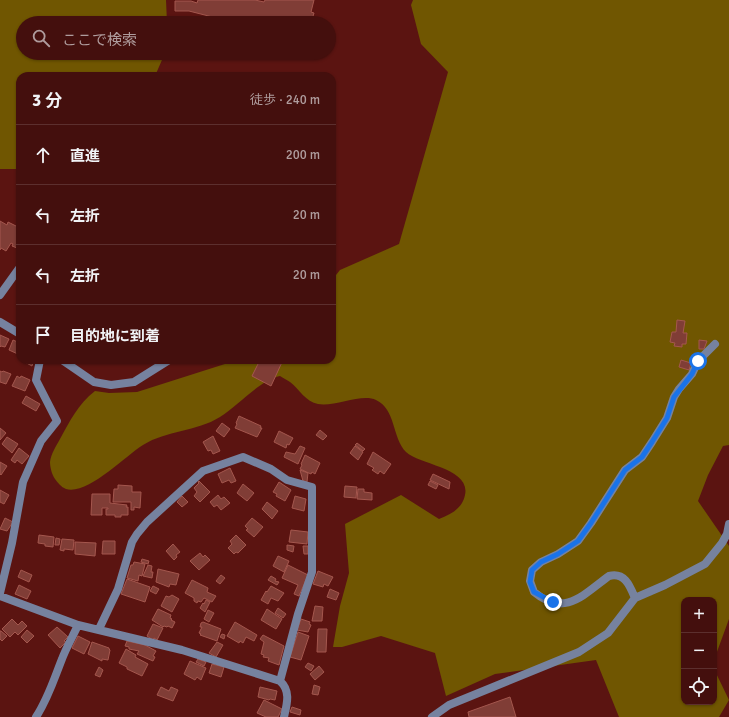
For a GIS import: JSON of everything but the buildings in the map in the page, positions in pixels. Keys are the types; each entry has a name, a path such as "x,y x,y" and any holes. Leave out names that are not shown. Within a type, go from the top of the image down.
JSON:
{"street":[{"path":"0,295 16,273"},
{"path":"0,322 16,332"},
{"path":"635,598 623,577 616,574 610,576 574,601 565,604 553,602 534,592 530,582 530,576 532,570 541,562 558,554 578,541 625,470 642,457 667,418 674,397 679,389 692,374 698,361 715,344"},
{"path":"39,364 36,380 57,421 41,441 23,482 12,543 0,594 78,625 182,650 280,681 285,686 288,696 284,717"},
{"path":"68,364 94,382 111,385 134,382 163,364"},
{"path":"99,629 118,589 132,542 147,522 203,470 243,457 271,469 287,480 312,487 312,572 298,614 280,681"},
{"path":"432,717 449,705 580,652 608,633 635,598 665,585 705,564 722,543 727,534 729,524"},
{"path":"36,717 42,708 78,625"}],"shaded area":[{"path":"0,0 166,0 167,16 16,16 16,60 162,60 157,72 16,72 16,169 0,169"},
{"path":"413,0 729,0 729,445 723,446 708,475 698,501 729,546 729,619 717,652 717,597 681,597 681,705 717,705 717,675 729,700 719,717 619,717 596,660 495,674 446,696 435,653 381,636 342,647 333,647 340,606 349,573 345,524 401,495 439,519 452,513 459,507 464,500 465,495 465,486 453,473 406,452 398,439 391,417 387,410 376,400 363,398 332,404 314,403 303,395 290,382 280,376 272,378 257,388 227,412 211,422 162,436 143,445 106,474 85,486 75,489 66,489 60,485 53,475 50,462 54,450 75,413 84,401 95,391 109,393 137,392 225,364 336,364 336,275 340,270 399,244 448,72 421,44 411,5"}],"route":[{"path":"553,602 534,592 530,582 532,570 541,562 558,554 578,541 625,470 642,457 652,442 667,418 674,397 692,374 698,361"}]}
